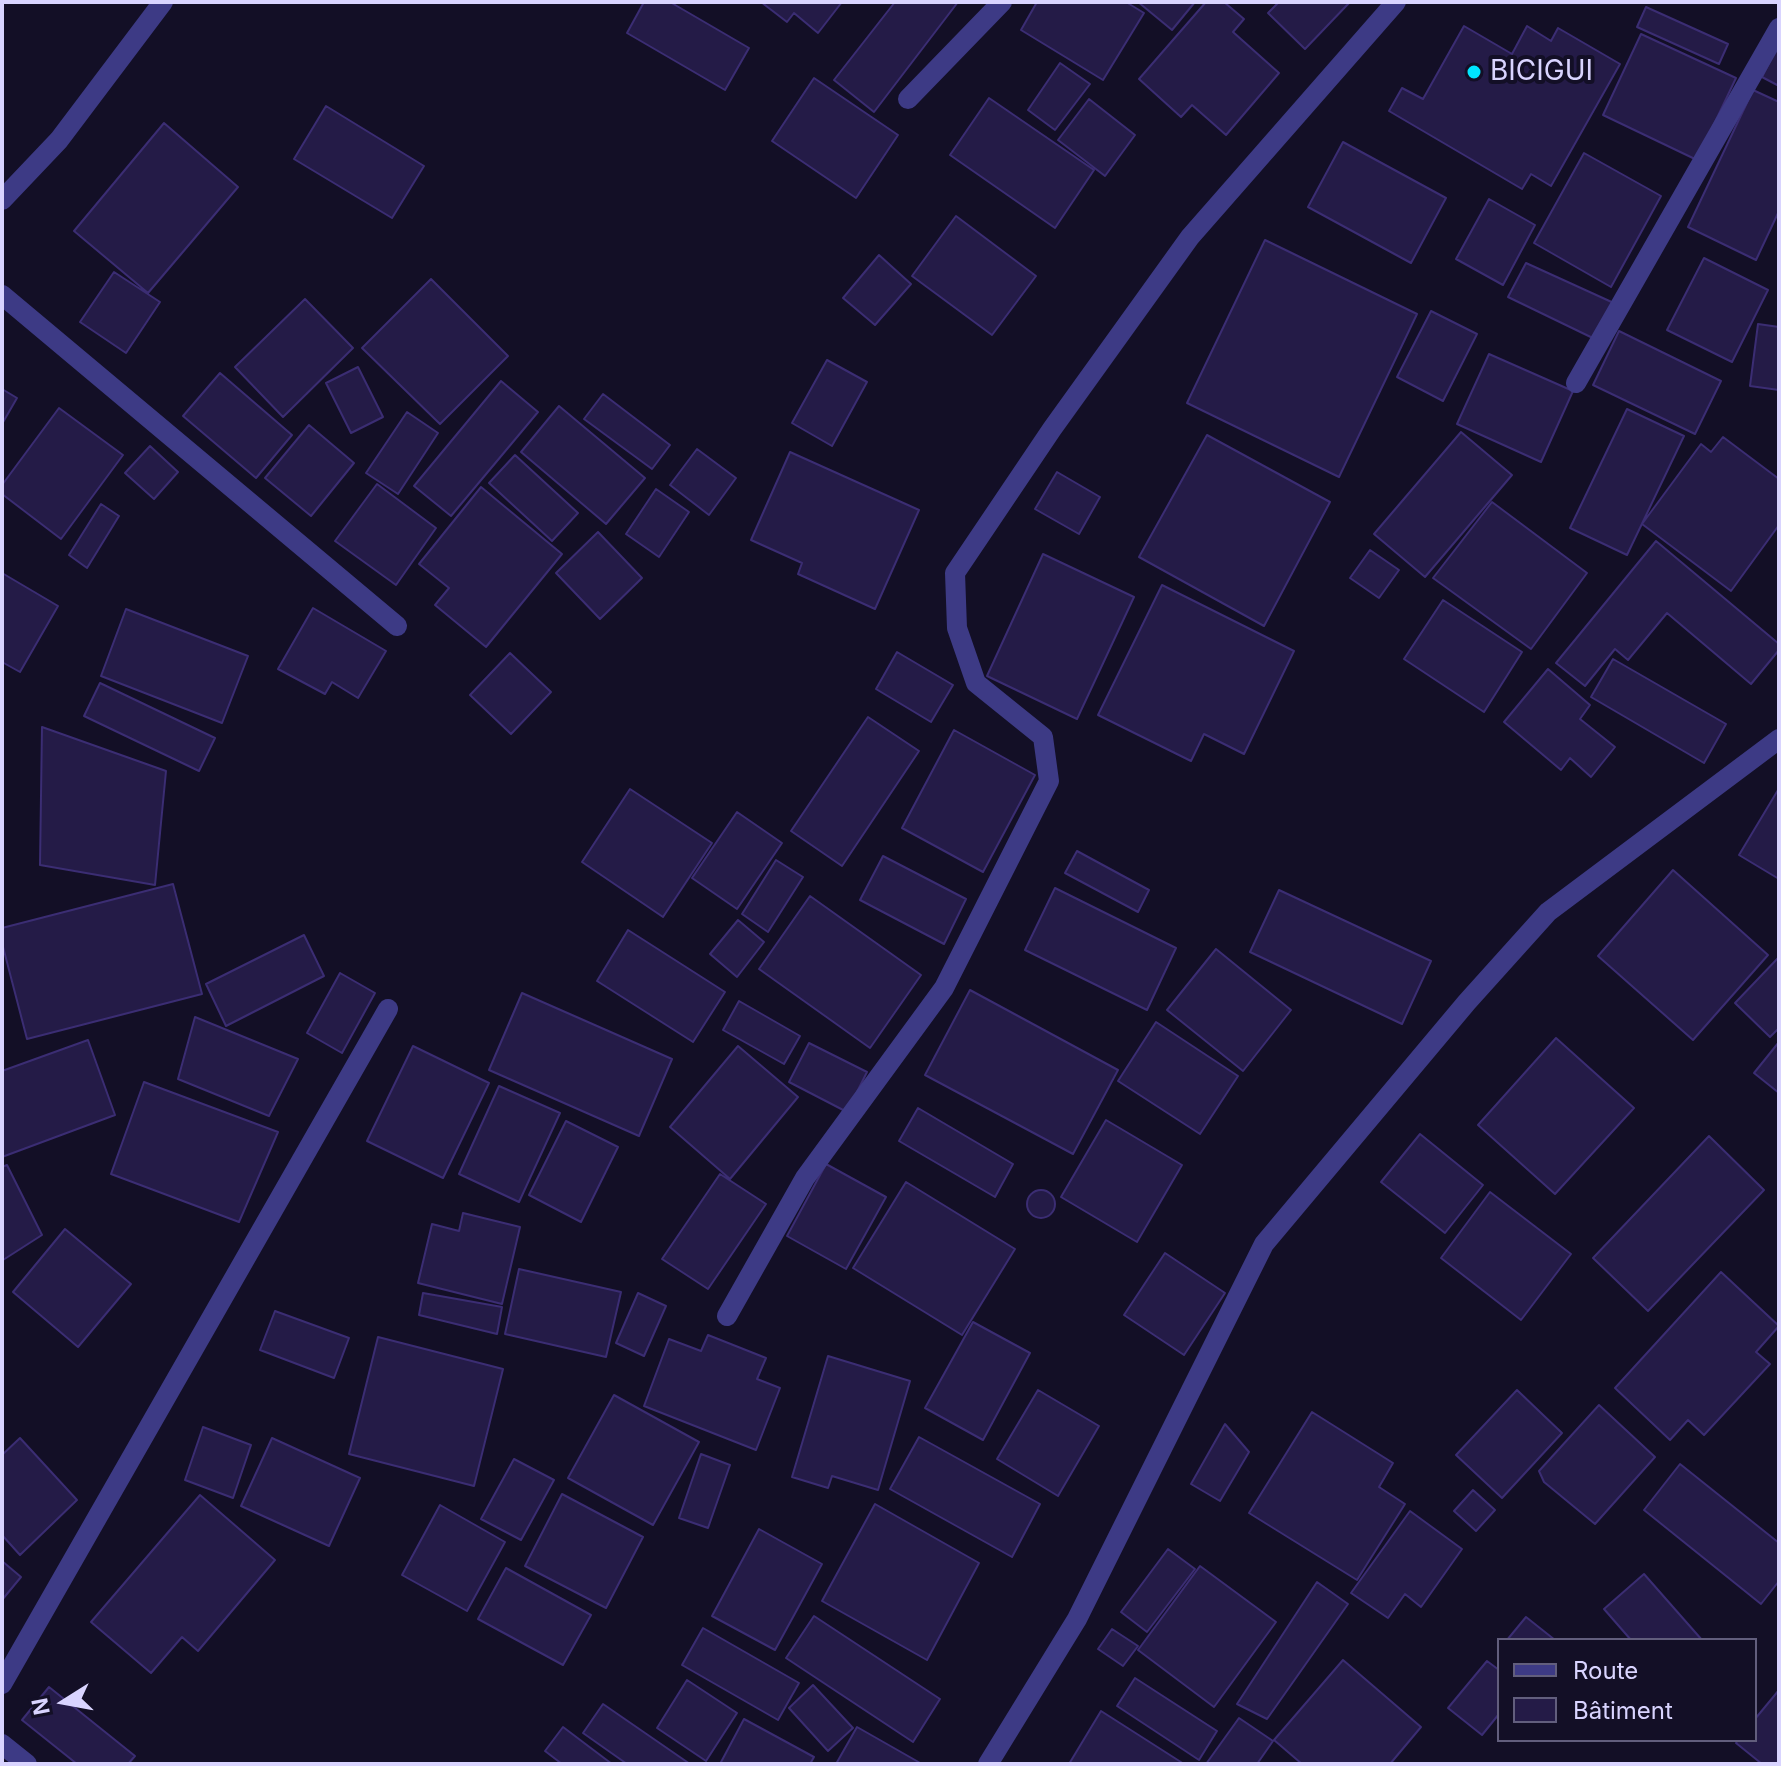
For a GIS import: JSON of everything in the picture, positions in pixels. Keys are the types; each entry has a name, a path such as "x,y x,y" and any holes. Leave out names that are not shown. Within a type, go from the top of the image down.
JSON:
{"street":[{"path":"2,200 59,140 163,2"},
{"path":"908,99 1002,2"},
{"path":"727,1316 805,1178 944,988 1049,781 1043,737 976,683 957,628 955,573 1052,429 1190,237 1396,2"},
{"path":"1576,383 1779,28"},
{"path":"2,295 397,626"},
{"path":"988,1764 1077,1619 1264,1244 1467,1002 1548,912 1779,739"},
{"path":"2,1684 388,1009"},
{"path":"4,1749 27,1764"}],"building":[{"path":"644,2 670,2 749,48 725,90 627,33"},
{"path":"761,2 842,2 818,33 794,13 787,22"},
{"path":"895,2 958,2 874,112 834,80"},
{"path":"1037,2 1126,2 1144,13 1103,80 1021,30"},
{"path":"1138,2 1195,2 1172,30"},
{"path":"1206,2 1224,2 1244,19 1233,32 1279,73 1226,135 1192,105 1181,117 1139,79"},
{"path":"1279,2 1350,2 1305,49 1268,13"},
{"path":"1646,7 1728,44 1719,64 1637,27"},
{"path":"1464,26 1512,54 1527,26 1551,41 1558,28 1620,64 1551,186 1531,174 1522,189 1389,111 1402,88 1423,99"},
{"path":"1641,34 1736,78 1697,160 1603,115"},
{"path":"1779,43 1779,86 1762,77"},
{"path":"1060,63 1090,84 1055,130 1028,110"},
{"path":"814,78 898,135 856,198 772,141"},
{"path":"1753,90 1779,102 1779,211 1756,260 1688,227"},
{"path":"989,98 1094,170 1055,228 950,155"},
{"path":"1089,99 1135,135 1105,176 1058,140"},
{"path":"326,106 424,166 392,218 294,159"},
{"path":"164,123 238,187 148,293 74,231"},
{"path":"1343,142 1446,198 1411,263 1308,207"},
{"path":"1584,153 1661,196 1611,287 1534,243"},
{"path":"1489,199 1535,225 1503,285 1456,259"},
{"path":"956,216 1036,276 992,335 912,276"},
{"path":"1265,240 1417,314 1339,477 1187,403"},
{"path":"879,255 911,284 875,325 843,298"},
{"path":"1704,258 1768,290 1732,362 1667,330"},
{"path":"1526,263 1616,304 1601,342 1508,297"},
{"path":"114,272 160,302 126,353 80,322"},
{"path":"431,279 508,356 440,424 362,348"},
{"path":"305,299 353,348 283,417 235,367"},
{"path":"1431,311 1477,334 1443,401 1397,377"},
{"path":"1758,324 1779,327 1779,390 1750,386"},
{"path":"1619,331 1721,381 1695,434 1593,385"},
{"path":"1489,354 1573,391 1541,462 1457,424"},
{"path":"827,360 867,382 832,446 792,423"},
{"path":"358,367 383,417 351,433 326,383"},
{"path":"220,373 292,435 256,478 183,416"},
{"path":"501,381 538,412 451,516 414,486"},
{"path":"2,389 17,398 2,424"},
{"path":"603,394 670,445 652,469 584,419"},
{"path":"559,406 645,478 606,524 521,452"},
{"path":"59,408 123,455 61,539 2,494 2,485"},
{"path":"1627,409 1684,436 1627,555 1570,528"},
{"path":"407,412 438,433 398,494 366,473"},
{"path":"309,425 354,463 311,516 265,478"},
{"path":"1461,432 1512,475 1425,577 1374,534"},
{"path":"1207,435 1330,502 1264,626 1139,557"},
{"path":"1723,437 1779,479 1779,525 1731,591 1642,524 1701,444 1711,452"},
{"path":"150,446 178,472 154,499 125,473"},
{"path":"697,449 736,478 709,515 670,485"},
{"path":"790,452 919,510 875,609 798,574 802,563 751,540"},
{"path":"515,455 578,513 552,541 489,483"},
{"path":"1057,472 1100,497 1079,534 1035,509"},
{"path":"377,484 436,528 396,585 335,541"},
{"path":"481,487 562,554 486,647 435,605 449,588 419,564"},
{"path":"656,489 689,512 659,557 626,534"},
{"path":"1492,502 1587,573 1531,649 1433,578"},
{"path":"101,504 119,516 87,568 69,555"},
{"path":"598,532 642,578 600,619 556,573"},
{"path":"1656,541 1779,644 1779,650 1751,684 1667,613 1628,660 1615,649 1585,686 1556,663"},
{"path":"1370,550 1399,570 1379,598 1350,578"},
{"path":"1043,554 1134,597 1077,719 987,676"},
{"path":"2,573 58,606 20,672 2,662"},
{"path":"1162,585 1294,651 1244,754 1204,734 1191,761 1098,715"},
{"path":"1443,600 1522,652 1484,712 1404,659"},
{"path":"313,608 386,651 358,698 332,682 325,694 278,669"},
{"path":"126,609 248,656 222,723 101,676"},
{"path":"897,652 953,685 931,722 876,689"},
{"path":"510,653 551,692 511,734 470,695"},
{"path":"1613,659 1726,724 1704,763 1591,697"},
{"path":"1548,669 1590,705 1580,719 1615,747 1591,777 1570,758 1561,770 1504,722"},
{"path":"100,683 215,738 199,771 84,716"},
{"path":"868,717 919,751 842,866 791,831"},
{"path":"42,727 166,771 155,885 40,865"},
{"path":"954,730 1035,775 983,872 902,828"},
{"path":"630,789 712,843 663,917 582,862"},
{"path":"1779,791 1779,879 1739,855"},
{"path":"737,812 782,843 737,909 692,878"},
{"path":"1077,851 1149,890 1138,912 1065,873"},
{"path":"883,856 966,899 944,944 860,900"},
{"path":"776,860 803,877 768,932 742,914"},
{"path":"1673,870 1768,955 1693,1040 1598,956"},
{"path":"173,884 202,994 27,1039 2,943 2,928"},
{"path":"1055,888 1176,948 1147,1010 1025,950"},
{"path":"1279,890 1431,961 1402,1024 1250,952"},
{"path":"810,896 921,975 870,1048 759,969"},
{"path":"738,920 764,942 737,977 710,954"},
{"path":"628,930 725,992 693,1042 597,981"},
{"path":"304,935 324,976 226,1026 206,984"},
{"path":"1216,949 1291,1010 1243,1071 1167,1010"},
{"path":"1779,957 1779,1028 1770,1037 1735,1003"},
{"path":"340,973 375,993 342,1053 307,1033"},
{"path":"970,990 1118,1070 1073,1154 925,1075"},
{"path":"522,993 672,1059 639,1136 489,1070"},
{"path":"739,1001 800,1036 784,1064 723,1030"},
{"path":"195,1017 298,1059 269,1116 178,1079"},
{"path":"1156,1022 1238,1076 1200,1134 1118,1081"},
{"path":"1556,1038 1634,1108 1555,1194 1478,1125"},
{"path":"88,1040 115,1115 2,1157 2,1071"},
{"path":"1779,1042 1779,1093 1754,1073"},
{"path":"809,1043 867,1072 847,1112 789,1082"},
{"path":"413,1046 489,1083 443,1178 367,1141"},
{"path":"738,1046 798,1097 730,1179 670,1127"},
{"path":"144,1082 278,1132 239,1222 111,1174"},
{"path":"499,1086 560,1113 519,1202 459,1174"},
{"path":"918,1108 1013,1164 995,1197 899,1141"},
{"path":"1106,1120 1182,1165 1137,1242 1061,1197"},
{"path":"566,1121 618,1147 581,1222 529,1195"},
{"path":"1420,1134 1483,1185 1445,1233 1381,1182"},
{"path":"1709,1136 1764,1190 1648,1311 1593,1258"},
{"path":"826,1164 886,1197 846,1269 787,1236"},
{"path":"7,1165 42,1235 3,1260 2,1167"},
{"path":"720,1174 766,1204 708,1289 662,1259"},
{"path":"906,1182 1015,1249 962,1335 853,1268"},
{"path":"1041,1190 1051,1194 1055,1204 1051,1214 1041,1218 1031,1214 1027,1204 1031,1194"},
{"path":"1490,1192 1571,1254 1521,1320 1441,1258"},
{"path":"463,1213 520,1227 502,1304 418,1283 432,1224 459,1231"},
{"path":"65,1229 131,1284 78,1347 13,1292"},
{"path":"1165,1253 1225,1293 1184,1355 1124,1315"},
{"path":"519,1269 621,1292 606,1357 505,1334"},
{"path":"1721,1272 1779,1326 1756,1352 1770,1364 1704,1435 1688,1420 1670,1440 1615,1388"},
{"path":"423,1293 502,1307 497,1334 419,1315"},
{"path":"638,1293 666,1306 644,1356 616,1343"},
{"path":"275,1311 349,1338 334,1378 260,1350"},
{"path":"973,1322 1030,1353 983,1440 925,1408"},
{"path":"708,1335 766,1358 757,1379 780,1388 756,1450 644,1406 669,1339 701,1351"},
{"path":"378,1337 503,1369 474,1486 349,1454"},
{"path":"828,1356 910,1381 878,1490 832,1476 828,1488 792,1477"},
{"path":"1038,1390 1099,1426 1058,1496 997,1459"},
{"path":"1517,1390 1562,1433 1502,1498 1456,1455"},
{"path":"614,1395 699,1442 653,1525 568,1478"},
{"path":"1599,1405 1655,1457 1595,1524 1544,1482 1539,1471"},
{"path":"1312,1412 1393,1463 1379,1487 1405,1504 1357,1580 1249,1513"},
{"path":"1225,1424 1249,1452 1220,1501 1191,1484"},
{"path":"203,1427 251,1445 233,1498 185,1480"},
{"path":"919,1437 1040,1504 1012,1557 890,1489"},
{"path":"20,1438 77,1500 20,1555 2,1535 2,1455"},
{"path":"272,1438 360,1478 329,1546 241,1506"},
{"path":"701,1454 730,1465 708,1528 679,1518"},
{"path":"514,1459 554,1480 521,1540 481,1519"},
{"path":"1680,1464 1779,1543 1779,1581 1761,1604 1644,1510"},
{"path":"1473,1490 1495,1510 1476,1531 1454,1511"},
{"path":"562,1494 643,1537 606,1608 525,1566"},
{"path":"200,1495 275,1560 198,1651 182,1637 151,1673 91,1622"},
{"path":"875,1504 979,1563 927,1660 822,1601"},
{"path":"440,1505 505,1542 467,1611 402,1575"},
{"path":"1410,1511 1462,1549 1421,1607 1405,1594 1388,1618 1351,1593"},
{"path":"759,1529 822,1564 775,1650 712,1616"},
{"path":"1168,1549 1195,1569 1147,1632 1121,1612"},
{"path":"2,1561 21,1577 2,1600"},
{"path":"1200,1566 1276,1622 1214,1707 1138,1650"},
{"path":"506,1568 591,1615 563,1665 478,1619"},
{"path":"1644,1574 1700,1638 1629,1638 1604,1609"},
{"path":"1317,1582 1348,1604 1267,1719 1237,1704"},
{"path":"814,1616 940,1699 913,1742 786,1658"},
{"path":"1526,1617 1552,1638 1509,1638"},
{"path":"703,1628 799,1683 778,1720 682,1665"},
{"path":"1112,1629 1138,1646 1123,1666 1098,1649"},
{"path":"1343,1660 1421,1727 1390,1764 1302,1764 1274,1740"},
{"path":"1487,1661 1497,1668 1497,1716 1482,1735 1448,1708"},
{"path":"1135,1678 1217,1731 1199,1760 1117,1706"},
{"path":"687,1680 737,1713 706,1761 657,1728"},
{"path":"813,1685 853,1728 828,1751 789,1708"},
{"path":"49,1687 135,1756 128,1764 77,1764 22,1720"},
{"path":"1779,1690 1779,1764 1762,1764 1736,1743 1757,1742 1757,1717"},
{"path":"603,1704 690,1764 627,1764 583,1733"},
{"path":"1101,1711 1184,1764 1069,1764"},
{"path":"1239,1718 1273,1741 1257,1764 1206,1764"},
{"path":"744,1719 814,1757 810,1764 720,1764"},
{"path":"563,1727 612,1764 562,1764 545,1751"},
{"path":"857,1727 922,1764 836,1764"}],"place":[{"name":"BICIGUI","path":"1474,72"}]}
